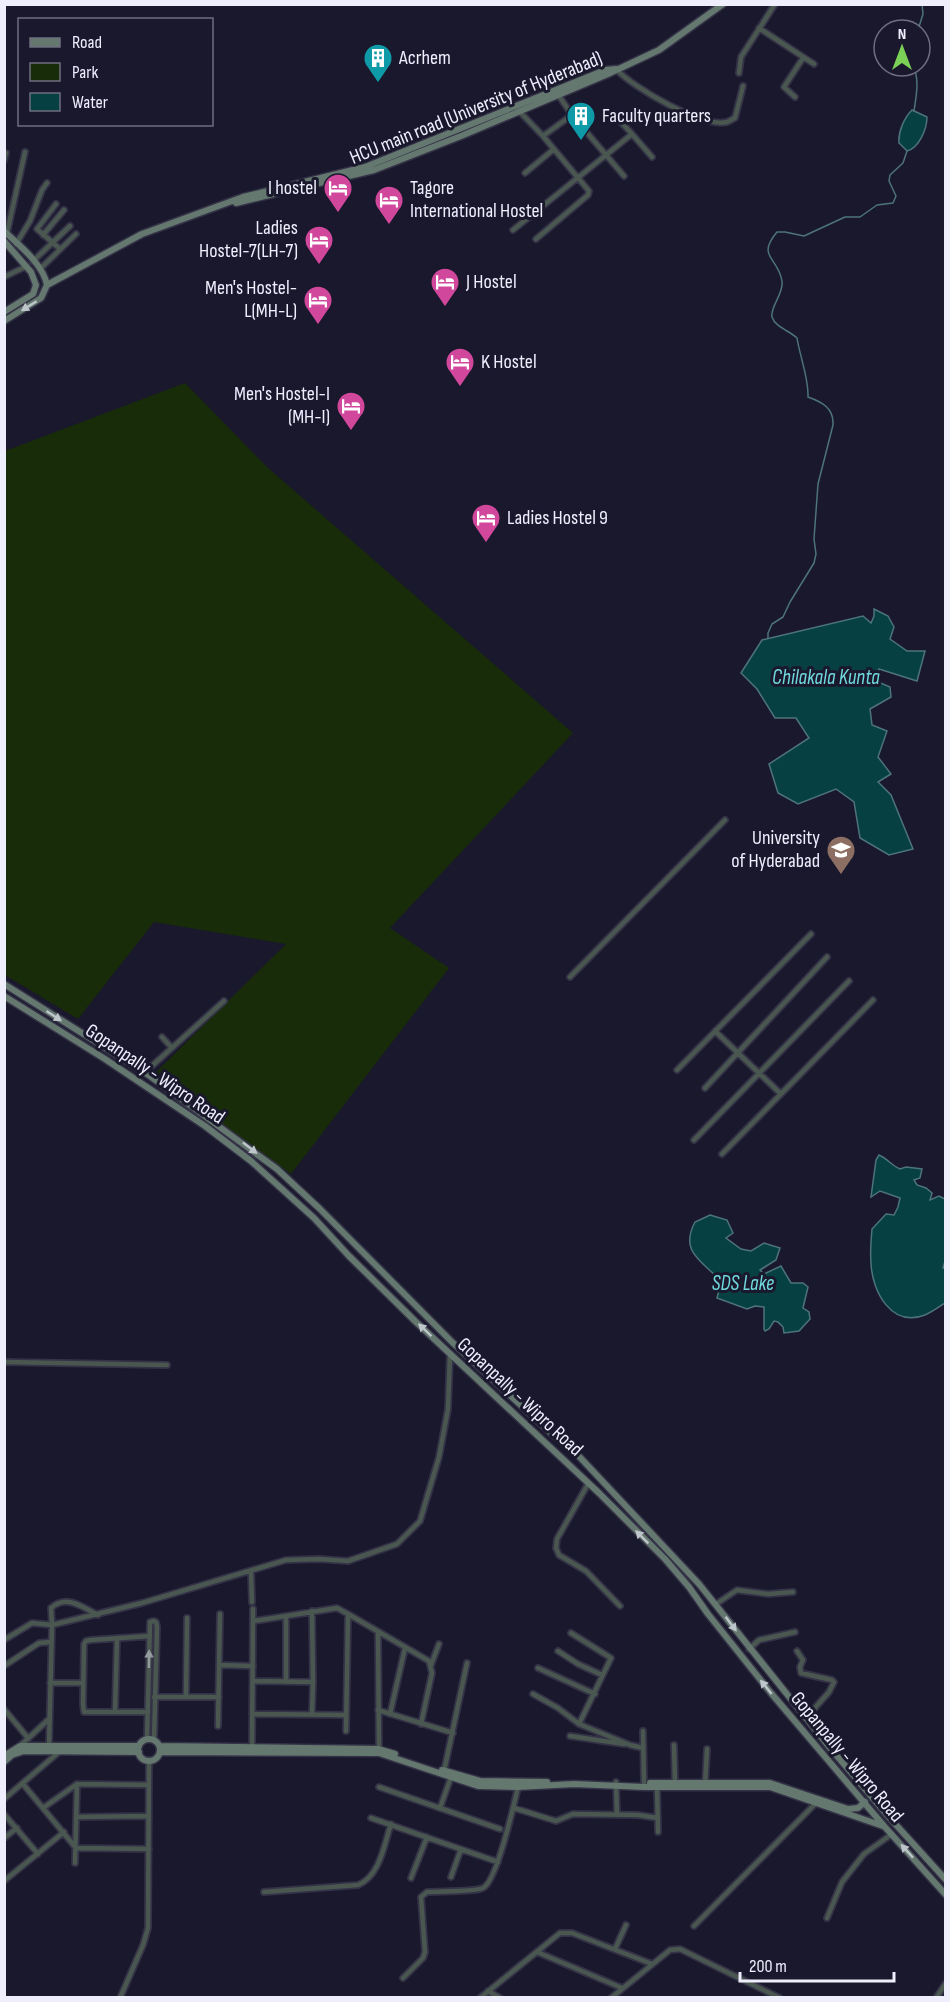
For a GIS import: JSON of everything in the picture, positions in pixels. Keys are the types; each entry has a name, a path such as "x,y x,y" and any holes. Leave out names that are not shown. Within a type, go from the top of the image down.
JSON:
{"main road":[{"name":"HCU main road (University of Hyderabad)","path":"225,205 374,170 519,111 557,92 659,50 723,4"},
{"path":"46,285 142,234 243,197 365,167 557,92"},
{"path":"4,321 41,298 46,285 40,269 6,232"},
{"path":"4,241 27,266 36,283 32,295 4,312"},
{"name":"Gopanpally - Wipro Road","path":"4,984 144,1073 278,1169 452,1342 551,1433 575,1452 673,1554 716,1604 794,1704 945,1880"},
{"name":"Gopanpally - Wipro Road","path":"4,996 186,1113 251,1161 314,1218 349,1256 450,1354 599,1493 689,1587 708,1614 787,1711 945,1895"},
{"path":"259,1169 266,1161"},
{"path":"599,1493 604,1483"},
{"path":"787,1711 794,1704"},
{"path":"793,1718 801,1712"},
{"path":"4,1762 20,1749 60,1751 139,1749 150,1739 160,1749 379,1751 480,1781 657,1785 675,1783 770,1787 884,1826"},
{"path":"4,1756 20,1749 49,1746 139,1749"},
{"path":"139,1749 141,1757 149,1760 156,1758 160,1749"},
{"path":"379,1751 478,1786 770,1783 848,1809 858,1808 865,1802"}],"street":[{"path":"739,73 741,57 775,4"},
{"path":"759,28 814,64"},
{"path":"795,97 784,87 802,58"},
{"path":"616,69 624,78 654,98 694,116 716,121 726,122 735,118 743,86"},
{"path":"557,92 572,115 624,176"},
{"path":"519,111 588,189 588,195 536,239"},
{"path":"543,136 572,115"},
{"path":"620,121 652,157"},
{"path":"513,230 632,134"},
{"path":"525,173 554,149"},
{"path":"4,160 6,153"},
{"path":"6,232 26,153"},
{"path":"16,244 30,221 47,183"},
{"path":"56,204 36,229 60,249"},
{"path":"43,235 64,210"},
{"path":"33,261 70,226"},
{"path":"40,269 76,234"},
{"path":"4,277 27,266"},
{"path":"570,977 725,820"},
{"path":"677,1070 811,934"},
{"path":"705,1088 827,957"},
{"path":"694,1140 849,981"},
{"path":"722,1154 873,1000"},
{"path":"144,1073 224,1001"},
{"path":"715,1031 781,1094"},
{"path":"162,1037 172,1048"},
{"path":"4,1640 32,1623 52,1625 98,1615 286,1560 356,1560 397,1544 420,1521 439,1457 448,1409 450,1354"},
{"path":"4,1362 167,1365"},
{"path":"588,1484 557,1539 556,1548 559,1555 586,1571 600,1583 620,1606"},
{"path":"251,1572 252,1602"},
{"path":"716,1604 737,1590 768,1594 793,1592"},
{"path":"49,1746 51,1608 62,1601 69,1601 98,1615"},
{"path":"254,1621 337,1608 429,1661 431,1665"},
{"path":"252,1750 254,1609"},
{"path":"312,1611 312,1714"},
{"path":"218,1726 220,1614"},
{"path":"346,1731 348,1614"},
{"path":"286,1616 286,1682"},
{"path":"186,1697 187,1618"},
{"path":"155,1621 157,1627 155,1697 150,1739 148,1697 150,1622 155,1621"},
{"path":"749,1649 759,1640 795,1632"},
{"path":"378,1633 379,1751"},
{"path":"572,1633 611,1658 579,1724"},
{"path":"148,1712 84,1712 84,1644 86,1641 150,1636"},
{"path":"115,1712 117,1638"},
{"path":"4,1666 39,1643 51,1642"},
{"path":"422,1724 432,1673 431,1665 438,1644"},
{"path":"390,1714 405,1648"},
{"path":"558,1651 602,1675"},
{"path":"797,1651 802,1659 801,1673 834,1682 829,1692 806,1718"},
{"path":"444,1771 467,1663"},
{"path":"219,1665 253,1666"},
{"path":"538,1668 595,1694"},
{"path":"253,1682 313,1682"},
{"path":"50,1683 83,1683"},
{"path":"533,1694 558,1707 579,1724 630,1745"},
{"path":"148,1697 219,1697"},
{"path":"4,1709 28,1738"},
{"path":"378,1710 453,1733"},
{"path":"252,1714 346,1715"},
{"path":"20,1749 28,1738 49,1719"},
{"path":"643,1731 644,1783"},
{"path":"570,1736 644,1748"},
{"path":"674,1745 675,1783"},
{"path":"705,1785 707,1749"},
{"path":"4,1799 60,1751"},
{"path":"120,1998 148,1928 149,1760"},
{"path":"440,1808 451,1777"},
{"path":"616,1783 617,1815"},
{"path":"23,1784 76,1848"},
{"path":"43,1808 77,1784 149,1785"},
{"path":"75,1863 77,1784"},
{"path":"657,1785 658,1832"},
{"path":"379,1787 500,1828"},
{"path":"403,1978 426,1952 421,1897 427,1892 483,1888 492,1879 514,1808 518,1787"},
{"path":"694,1926 817,1802"},
{"path":"514,1808 556,1821 573,1814 658,1818"},
{"path":"4,1814 38,1854"},
{"path":"77,1817 149,1816"},
{"path":"371,1818 498,1862"},
{"path":"264,1892 358,1885 368,1881 376,1867 391,1824"},
{"path":"4,1838 16,1828"},
{"path":"4,1881 64,1832"},
{"path":"827,1918 842,1882 864,1854 892,1834"},
{"path":"411,1878 427,1837"},
{"path":"76,1848 149,1849"},
{"path":"451,1877 461,1850"},
{"path":"615,1949 626,1925"},
{"path":"480,1998 560,1932 572,1932 652,1964"},
{"path":"611,1998 670,1950 680,1948 780,1998"},
{"path":"537,1952 622,1988"},
{"path":"936,1998 945,1983"},
{"path":"488,1991 500,1998"}],"green space":[{"path":"185,383 268,468 573,733 390,928 449,968 291,1174 152,1076 286,944 154,922 78,1019 5,975 5,451"}],"water":[{"path":"912,110 927,117 927,122 919,142 907,151 899,143 899,134 906,117"},
{"name":"Chilakala Kunta","path":"874,609 888,616 894,627 890,639 907,651 925,651 917,681 879,669 876,681 890,687 891,697 870,709 872,725 887,731 878,757 891,774 878,782 891,795 913,849 889,855 860,838 854,802 836,789 798,804 778,793 769,764 809,738 796,718 775,718 757,689 741,673 762,640 863,616 871,623"},
{"path":"879,1155 900,1169 906,1167 922,1169 920,1178 914,1180 917,1185 932,1193 930,1200 939,1196 945,1199 946,1258 943,1268 945,1268 945,1303 925,1315 913,1318 893,1312 880,1295 872,1274 872,1229 886,1214 894,1215 900,1198 880,1191 871,1197 876,1160"},
{"name":"SDS Lake","path":"710,1215 727,1220 733,1233 726,1238 741,1249 751,1251 764,1243 780,1248 776,1260 760,1270 764,1274 781,1266 791,1283 803,1283 808,1287 803,1308 809,1312 810,1319 799,1331 784,1333 783,1327 774,1321 765,1331 764,1307 755,1306 747,1309 717,1298 719,1290 717,1288 721,1281 695,1255 690,1241 695,1222"}],"waterway":[{"path":"922,4 922,18"},
{"path":"914,111 916,78"},
{"path":"768,638 772,624 783,617 814,563 818,484 833,425 833,419 826,406 808,397 806,375 797,338 776,324 772,317 782,281 770,257 768,247 777,232 804,236 845,217 860,217 877,205 893,203 896,196 889,181 890,175 903,163 907,151"}],"place":[{"name":"Acrhem","path":"378,84"},
{"name":"Faculty quarters","path":"581,142"},
{"name":"I hostel","path":"338,214"},
{"name":"Tagore International Hostel","path":"389,226"},
{"name":"Ladies Hostel-7(LH-7)","path":"319,266"},
{"name":"J Hostel","path":"445,308"},
{"name":"Men's Hostel- L(MH-L)","path":"318,326"},
{"name":"K Hostel","path":"460,388"},
{"name":"Men's Hostel-I (MH-I)","path":"351,432"},
{"name":"Ladies Hostel 9","path":"486,544"},
{"name":"University of Hyderabad","path":"841,876"}]}
